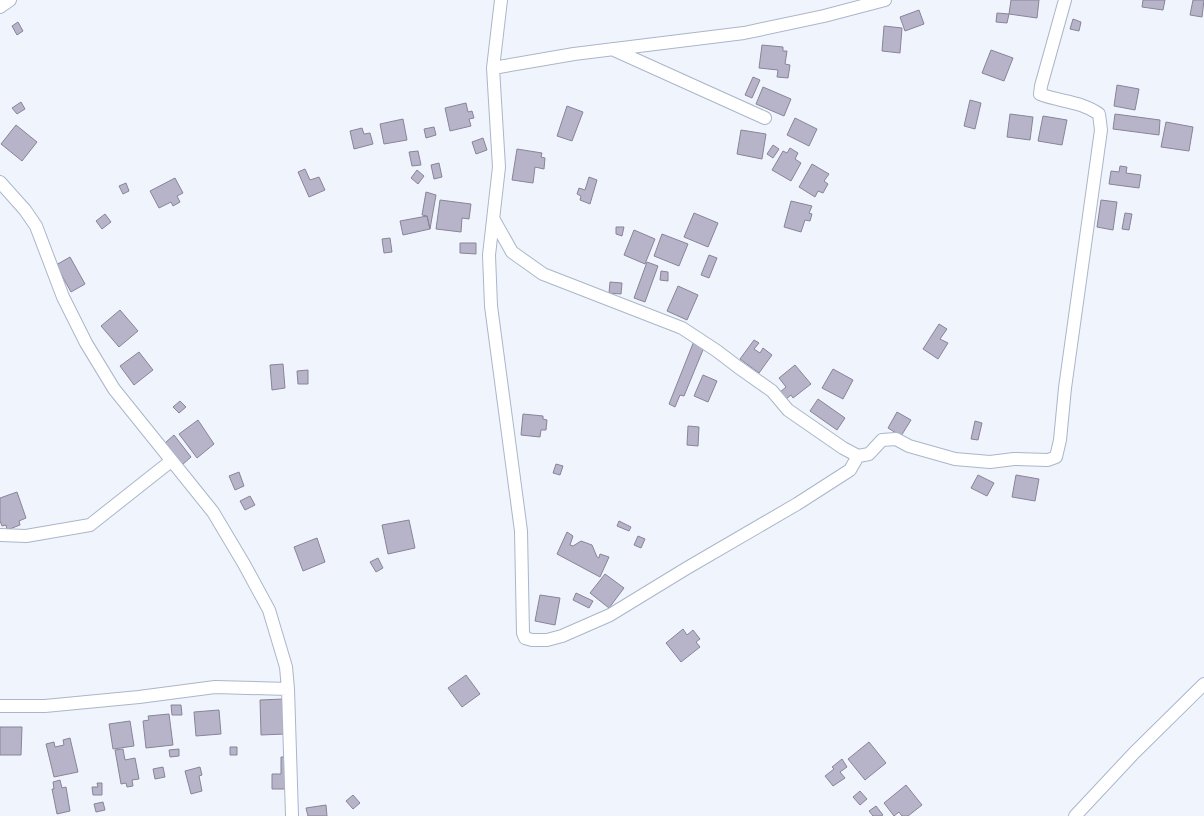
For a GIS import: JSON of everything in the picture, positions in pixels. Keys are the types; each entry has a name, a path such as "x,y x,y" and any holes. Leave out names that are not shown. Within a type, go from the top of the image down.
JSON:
{"street":[{"path":"0,7 10,0"},
{"path":"501,0 492,68 499,167 489,255 491,306 521,531 523,633 525,638 547,640 562,636 610,615 798,504 850,470 858,456"},
{"path":"492,68 574,54 744,33 824,16 885,0"},
{"path":"494,220 512,252 543,274 682,328 772,390 788,410 843,448 858,456 869,454 882,440 896,439 909,446 955,460 990,462 1014,459 1048,460 1056,457 1101,130 1099,114 1091,108 1040,94 1065,0"},
{"path":"612,49 765,118"},
{"path":"0,182 25,210 36,226 63,297 86,344 114,389 213,512 270,610 286,667 292,816"},
{"path":"0,535 26,536 90,526 171,461"},
{"path":"1075,816 1134,753 1204,684"},
{"path":"0,706 45,706 215,687 288,689"}],"building":[{"path":"1011,0 1039,0 1037,18 1009,14"},
{"path":"1143,0 1165,0 1163,10 1142,7"},
{"path":"1193,0 1204,0 1202,17 1190,15"},
{"path":"919,10 924,24 905,31 900,17"},
{"path":"997,13 1009,14 1007,23 996,22"},
{"path":"1073,19 1081,22 1079,31 1070,29"},
{"path":"18,22 23,31 17,35 12,26"},
{"path":"884,26 902,28 900,53 882,51"},
{"path":"762,45 783,47 783,51 787,51 785,64 790,65 788,78 777,77 778,70 759,68"},
{"path":"991,50 1013,58 1004,81 982,73"},
{"path":"753,77 760,80 752,98 745,95"},
{"path":"1117,85 1139,89 1135,110 1114,106"},
{"path":"763,87 791,99 784,116 756,104"},
{"path":"970,100 981,103 975,129 964,126"},
{"path":"21,102 25,109 17,114 12,108"},
{"path":"466,103 468,112 472,111 474,118 469,119 471,126 450,131 445,108"},
{"path":"567,106 583,112 572,141 557,136"},
{"path":"1010,114 1033,117 1030,140 1007,137"},
{"path":"1115,114 1160,120 1159,135 1113,129"},
{"path":"1043,116 1067,120 1062,145 1038,141"},
{"path":"795,118 817,129 809,146 787,135"},
{"path":"403,119 407,140 384,144 380,124"},
{"path":"1166,122 1193,127 1189,151 1161,147"},
{"path":"16,125 37,142 22,161 1,144"},
{"path":"434,127 436,135 426,138 424,129"},
{"path":"362,128 364,134 370,133 373,144 354,149 350,131"},
{"path":"741,130 766,134 762,159 737,154"},
{"path":"483,138 487,150 476,154 472,142"},
{"path":"773,145 779,149 773,158 767,154"},
{"path":"790,148 798,153 795,159 801,163 791,181 772,170 783,151 787,153"},
{"path":"517,149 542,153 541,157 545,158 544,169 535,167 533,183 512,180"},
{"path":"418,151 421,165 412,166 409,152"},
{"path":"439,163 442,177 434,179 431,165"},
{"path":"812,164 829,174 824,181 828,184 823,193 818,191 815,197 799,187"},
{"path":"1120,166 1127,167 1126,173 1141,175 1139,188 1109,184 1111,171 1119,172"},
{"path":"305,169 310,180 319,177 325,190 309,197 298,172"},
{"path":"417,170 424,176 418,184 411,178"},
{"path":"589,177 597,180 590,204 580,200 581,196 577,194 579,188 585,190"},
{"path":"175,178 183,193 177,196 180,202 173,206 171,202 159,208 150,191"},
{"path":"126,183 129,191 123,194 119,186"},
{"path":"426,192 436,195 430,229 427,216 422,215"},
{"path":"440,200 471,204 469,219 462,218 461,232 436,229"},
{"path":"1101,200 1117,202 1113,230 1097,227"},
{"path":"791,201 812,206 809,213 812,214 810,221 805,220 801,232 784,227"},
{"path":"694,213 718,223 708,247 684,237"},
{"path":"1125,213 1132,214 1129,230 1122,229"},
{"path":"105,214 111,222 102,229 96,221"},
{"path":"427,216 430,229 403,235 400,221"},
{"path":"616,227 624,227 622,236 616,234"},
{"path":"634,230 655,239 645,264 624,255"},
{"path":"662,234 688,244 679,266 654,256"},
{"path":"390,238 392,252 384,253 382,239"},
{"path":"460,243 476,243 476,254 460,253"},
{"path":"709,255 717,258 709,278 701,275"},
{"path":"70,257 85,284 71,292 56,265"},
{"path":"647,262 658,266 645,302 634,298"},
{"path":"661,271 668,272 668,281 660,280"},
{"path":"610,282 622,283 621,294 609,293"},
{"path":"678,286 698,295 687,320 667,311"},
{"path":"120,310 138,331 119,347 101,326"},
{"path":"939,324 947,329 940,339 948,343 938,359 923,349"},
{"path":"754,340 759,343 754,349 760,353 763,348 772,355 759,373 740,359"},
{"path":"694,341 705,345 684,396 680,395 675,407 669,404"},
{"path":"139,352 153,370 134,385 120,366"},
{"path":"283,364 285,388 272,390 270,365"},
{"path":"795,365 811,384 793,398 791,395 785,400 779,393 786,387 779,378"},
{"path":"833,369 853,380 843,399 822,388"},
{"path":"308,370 308,384 298,384 297,371"},
{"path":"703,375 717,381 708,402 694,396"},
{"path":"818,399 845,418 837,430 810,411"},
{"path":"180,401 186,407 179,413 173,407"},
{"path":"897,412 911,420 901,436 888,428"},
{"path":"523,414 543,416 543,419 547,420 546,430 541,430 540,437 521,435"},
{"path":"198,420 214,444 197,458 179,434"},
{"path":"975,421 982,423 978,440 971,439"},
{"path":"688,426 699,427 698,446 687,445"},
{"path":"174,435 191,457 182,465 165,443"},
{"path":"556,464 563,466 560,475 553,473"},
{"path":"239,472 244,486 235,490 229,476"},
{"path":"978,475 994,483 987,496 971,488"},
{"path":"1016,475 1039,479 1035,501 1012,497"},
{"path":"17,492 26,518 19,521 20,525 7,530 6,525 2,526 0,521 0,498"},
{"path":"250,496 255,505 245,510 240,501"},
{"path":"409,520 415,548 388,554 382,525"},
{"path":"619,521 631,527 629,531 617,526"},
{"path":"567,532 573,536 570,545 573,546 581,541 592,545 597,557 599,558 600,554 609,557 600,577 557,554"},
{"path":"638,536 645,539 641,548 634,545"},
{"path":"317,538 325,562 303,571 294,547"},
{"path":"378,558 383,568 376,572 370,562"},
{"path":"605,574 624,588 609,608 590,593"},
{"path":"576,593 593,601 589,608 573,600"},
{"path":"540,595 560,598 555,625 535,621"},
{"path":"683,629 687,635 693,630 700,639 696,642 700,647 681,662 666,643"},
{"path":"466,675 480,694 462,707 448,688"},
{"path":"283,699 285,734 261,735 260,700"},
{"path":"171,705 181,705 182,715 172,715"},
{"path":"219,710 221,734 196,736 194,712"},
{"path":"169,714 173,745 146,748 143,721 149,720 148,716"},
{"path":"130,721 134,746 113,749 109,724"},
{"path":"0,727 22,727 21,755 0,755"},
{"path":"70,738 78,772 54,777 46,744 54,742 55,747 64,745 63,740"},
{"path":"869,742 886,763 865,780 848,759"},
{"path":"230,747 237,747 237,755 230,755"},
{"path":"123,749 125,760 135,758 139,779 132,780 133,786 127,787 126,783 121,784 115,750"},
{"path":"179,749 179,756 170,757 169,750"},
{"path":"281,757 287,757 286,789 272,789 272,774 281,774"},
{"path":"842,759 847,767 840,772 845,778 833,786 825,776"},
{"path":"163,767 165,777 155,779 153,769"},
{"path":"200,767 202,775 199,776 202,791 191,794 185,771"},
{"path":"60,780 62,788 66,787 70,811 57,814 52,789 54,789 53,782"},
{"path":"97,783 102,783 102,795 93,795 92,787 98,787"},
{"path":"906,785 922,805 908,816 902,816 899,812 894,816 884,803"},
{"path":"860,791 867,799 860,805 853,797"},
{"path":"353,795 360,803 353,809 346,801"},
{"path":"103,802 105,810 96,812 94,804"},
{"path":"326,805 327,816 308,816 306,808"},
{"path":"876,806 883,815 873,816 869,811"}]}
